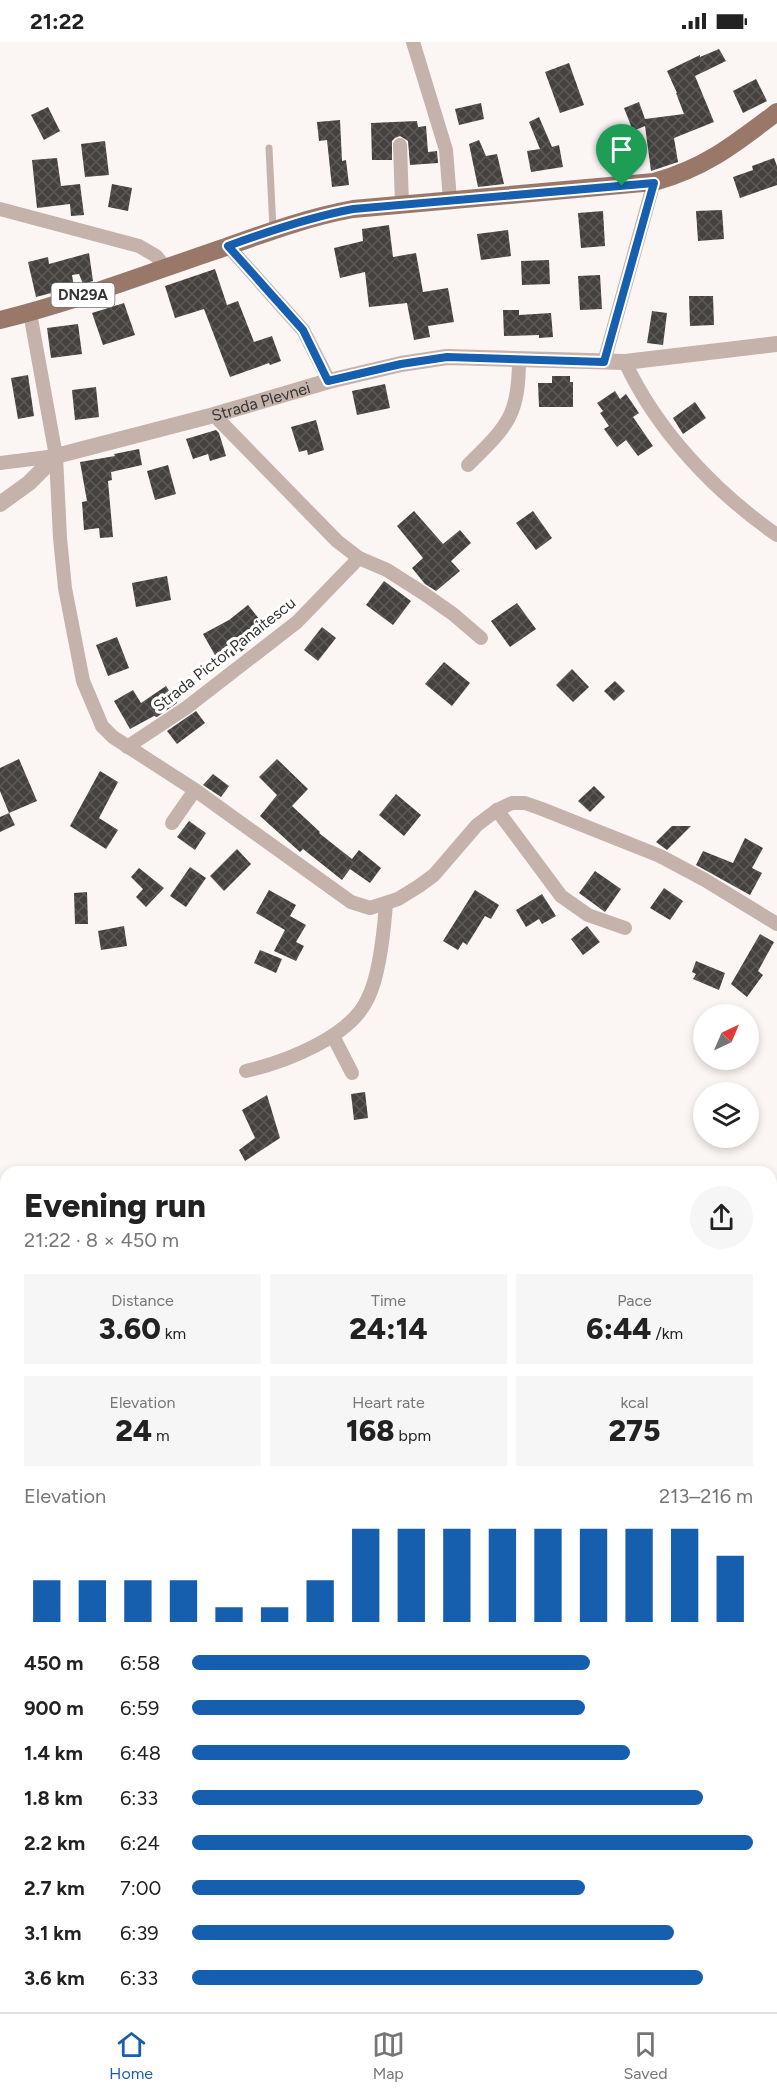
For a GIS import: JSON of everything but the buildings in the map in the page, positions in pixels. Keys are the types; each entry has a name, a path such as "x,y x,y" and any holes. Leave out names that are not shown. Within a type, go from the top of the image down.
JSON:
{"main road":[{"name":"DN29A","path":"0,320 30,313 273,229 324,214 402,204 654,183 698,167 734,145 777,112"}],"street":[{"path":"413,42 446,150 450,200"},
{"path":"400,145 402,204"},
{"path":"604,362 654,183"},
{"path":"0,209 139,246 156,256 165,267"},
{"path":"228,246 303,330 328,381"},
{"path":"30,313 56,456 65,588 82,681 102,726 113,737 195,790 351,902 370,908 386,904 405,895 434,874 477,825 497,810 512,803 525,803 660,856 705,880 777,924"},
{"name":"Strada Plevnei","path":"0,463 56,456 214,415 328,381 401,364 447,357 624,362 777,345"},
{"path":"468,465 501,430 513,412 518,394 519,359"},
{"path":"624,362 636,386 683,450 736,504 777,535"},
{"path":"214,415 337,541 359,558 387,570 453,614 481,638"},
{"path":"0,504 29,483 56,456"},
{"name":"Strada Pictor Panaitescu","path":"127,747 186,708 297,622 359,558"},
{"path":"172,823 195,790"},
{"path":"497,810 561,896 588,915 625,928"},
{"path":"246,1071 310,1048 333,1036 352,1022 368,998 380,952 386,904"},
{"path":"333,1036 352,1073"}],"lane":[{"path":"269,148 273,229"}],"route":[{"path":"654,183 604,362 447,357 401,364 328,381 303,330 228,246 273,229 324,214 353,209 622,186 654,183"}]}
